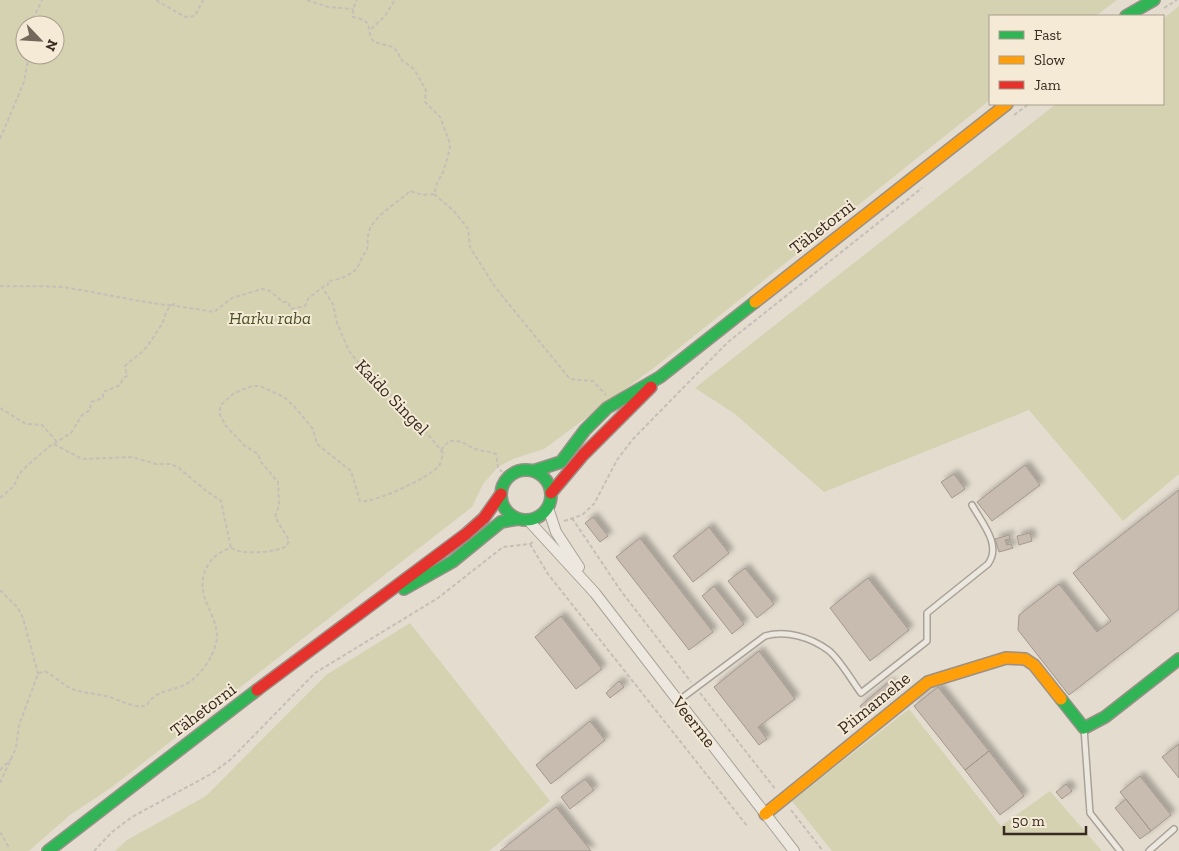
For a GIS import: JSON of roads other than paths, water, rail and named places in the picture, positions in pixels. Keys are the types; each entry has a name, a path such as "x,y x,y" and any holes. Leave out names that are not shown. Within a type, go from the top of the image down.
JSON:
{"street":[{"path":"1117,15 1135,0"},
{"path":"1128,15 1154,0"},
{"name":"Tähetorni","path":"551,493 583,455 660,377 1006,105"},
{"name":"Tähetorni","path":"534,472 561,462 585,430 607,408 660,377"},
{"path":"522,471 534,472 546,480 551,493 548,508 537,518 523,520 505,509 501,494 504,483 512,475 522,471"},
{"name":"Tähetorni","path":"48,851 300,657 381,599 466,534 484,518 501,494"},
{"name":"Veerme","path":"548,508 556,532 595,594 794,851"},
{"name":"Tähetorni","path":"381,599 452,562 501,522 523,520"},
{"name":"Veerme","path":"523,520 595,594"},
{"name":"Piimamehe","path":"765,814 928,682 1006,658 1025,659 1034,665 1084,728"},
{"path":"1084,728 1105,717 1179,659"}],"lane":[{"path":"678,701 765,636 777,632 794,634 828,650 861,693 927,642 927,613 988,564 993,557 994,544 972,505"},
{"path":"1084,728 1090,813 1120,851"},
{"path":"1149,851 1174,830"}],"park label":[{"name":"Harku raba","path":"270,318"}]}
